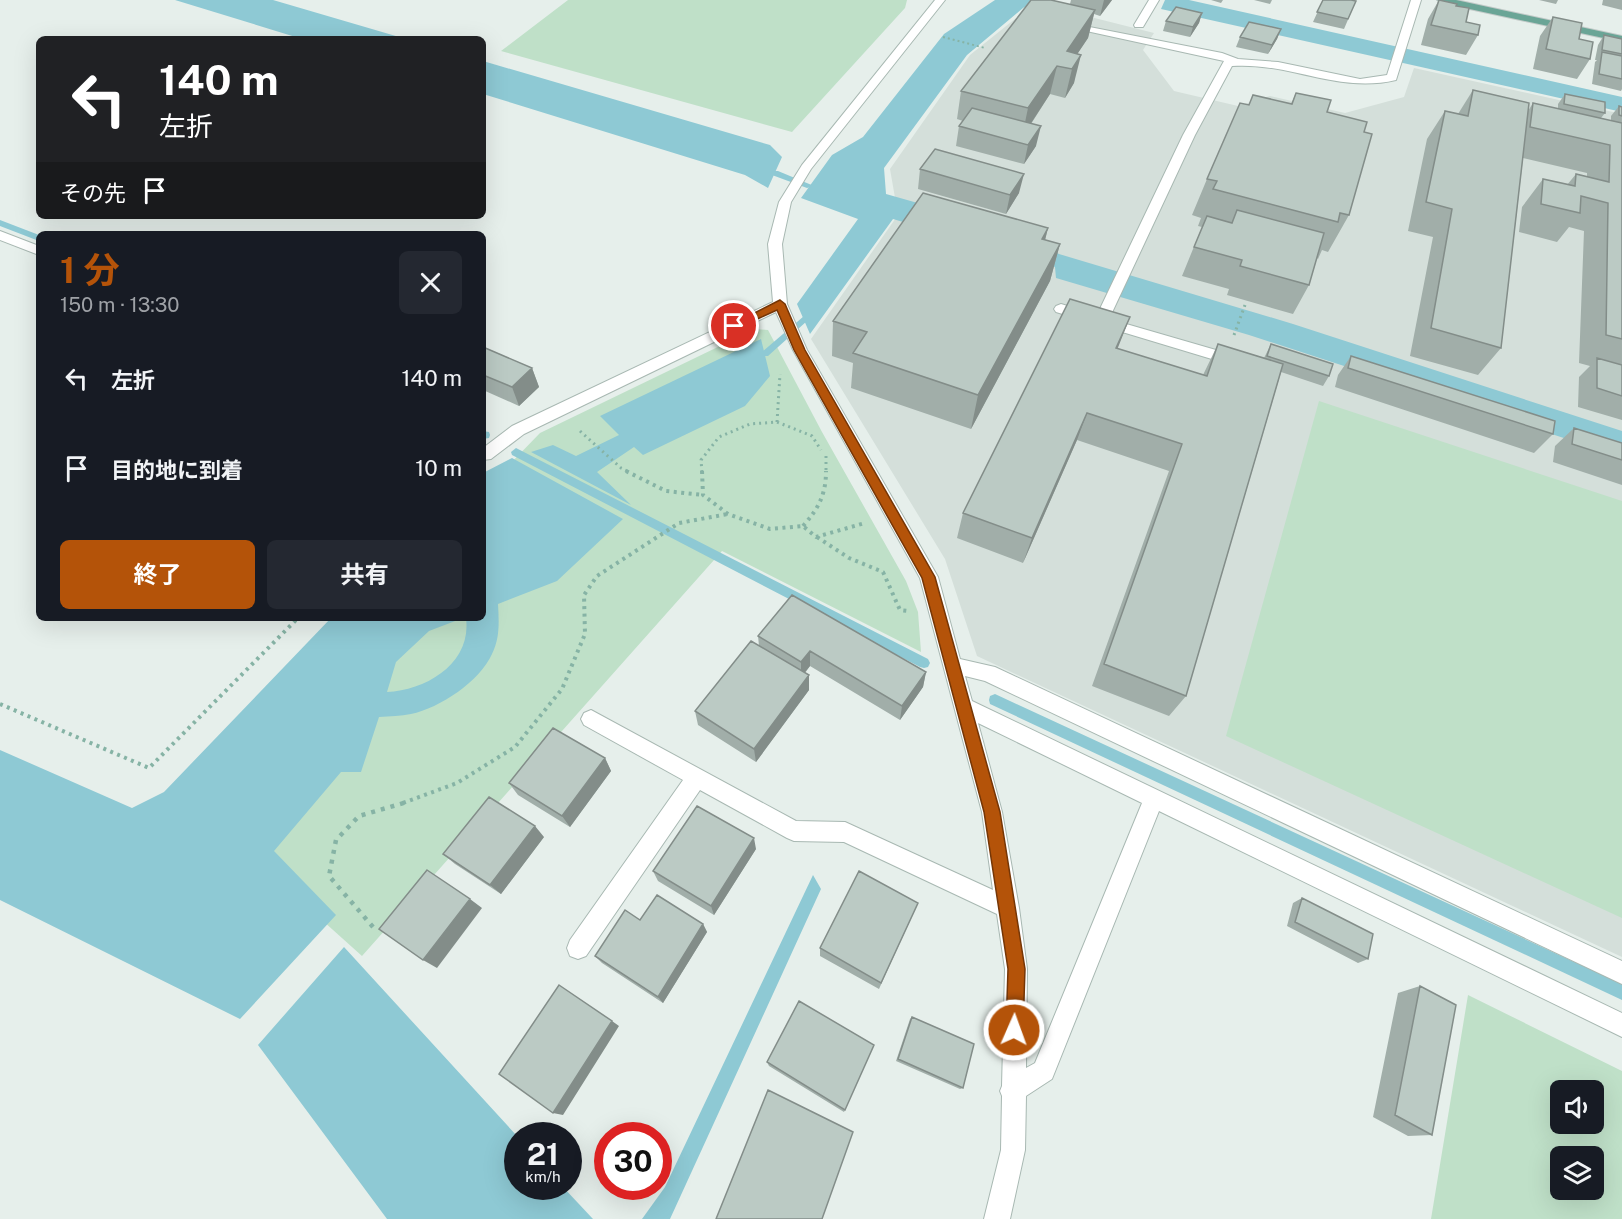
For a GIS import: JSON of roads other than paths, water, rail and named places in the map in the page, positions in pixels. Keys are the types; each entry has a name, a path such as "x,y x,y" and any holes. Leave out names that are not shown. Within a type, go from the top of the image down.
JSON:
{"main road":[{"path":"1442,0 1622,39"}],"street":[{"path":"940,0 806,168 785,202 775,244 782,309 800,350 929,577 992,812 1016,969 1012,1091 1013,1150 997,1219"},
{"path":"1139,25 1154,0"},
{"path":"1101,321 1220,75 1228,63 1286,68 1362,82 1392,78 1416,0"},
{"path":"1051,20 1222,56 1236,62"},
{"path":"0,235 36,250"},
{"path":"486,454 518,430 782,309"},
{"path":"1061,309 1250,366"},
{"path":"952,665 988,673 1622,973"},
{"path":"963,706 1153,800 1622,1025"},
{"path":"591,719 794,831 845,832 1008,908"},
{"path":"578,948 697,777"},
{"path":"1012,1091 1044,1071 1153,800"}],"water":[{"path":"175,0 273,0 396,36 292,36"},
{"path":"995,0 1037,0 1023,8 967,55 884,168 886,194 1023,233 1059,254 1293,324 1622,431 1622,457 1249,335 1056,278 1055,267 893,219 810,334 797,304 858,219 801,198 832,155 863,137 944,34"},
{"path":"1165,0 1189,0 1622,97 1622,112 1161,9"},
{"path":"486,62 770,145 782,157 768,188 745,175 486,95"},
{"path":"761,339 770,376 745,406 643,455 634,447 597,472 631,505 531,452 553,445 576,456 619,435 600,416"},
{"path":"512,458 623,519 557,581 498,604 495,648 478,674 458,692 422,711 407,715 379,717 361,772 341,772 274,851 336,915 240,1019 0,900 0,750 132,808 164,792 328,621 455,621 429,631 396,662 387,692 417,686 444,671 462,648 466,634 466,621 486,621 486,471"},
{"path":"813,875 821,889 670,1219 642,1219 656,1200 672,1200 672,1172"},
{"path":"344,947 504,1122 504,1200 575,1200 593,1219 387,1219 258,1045"}],"waterway":[{"path":"775,173 810,186"},
{"path":"0,223 36,237"},
{"path":"765,354 804,319"},
{"path":"516,452 924,663"},
{"path":"995,700 1622,992"}]}
